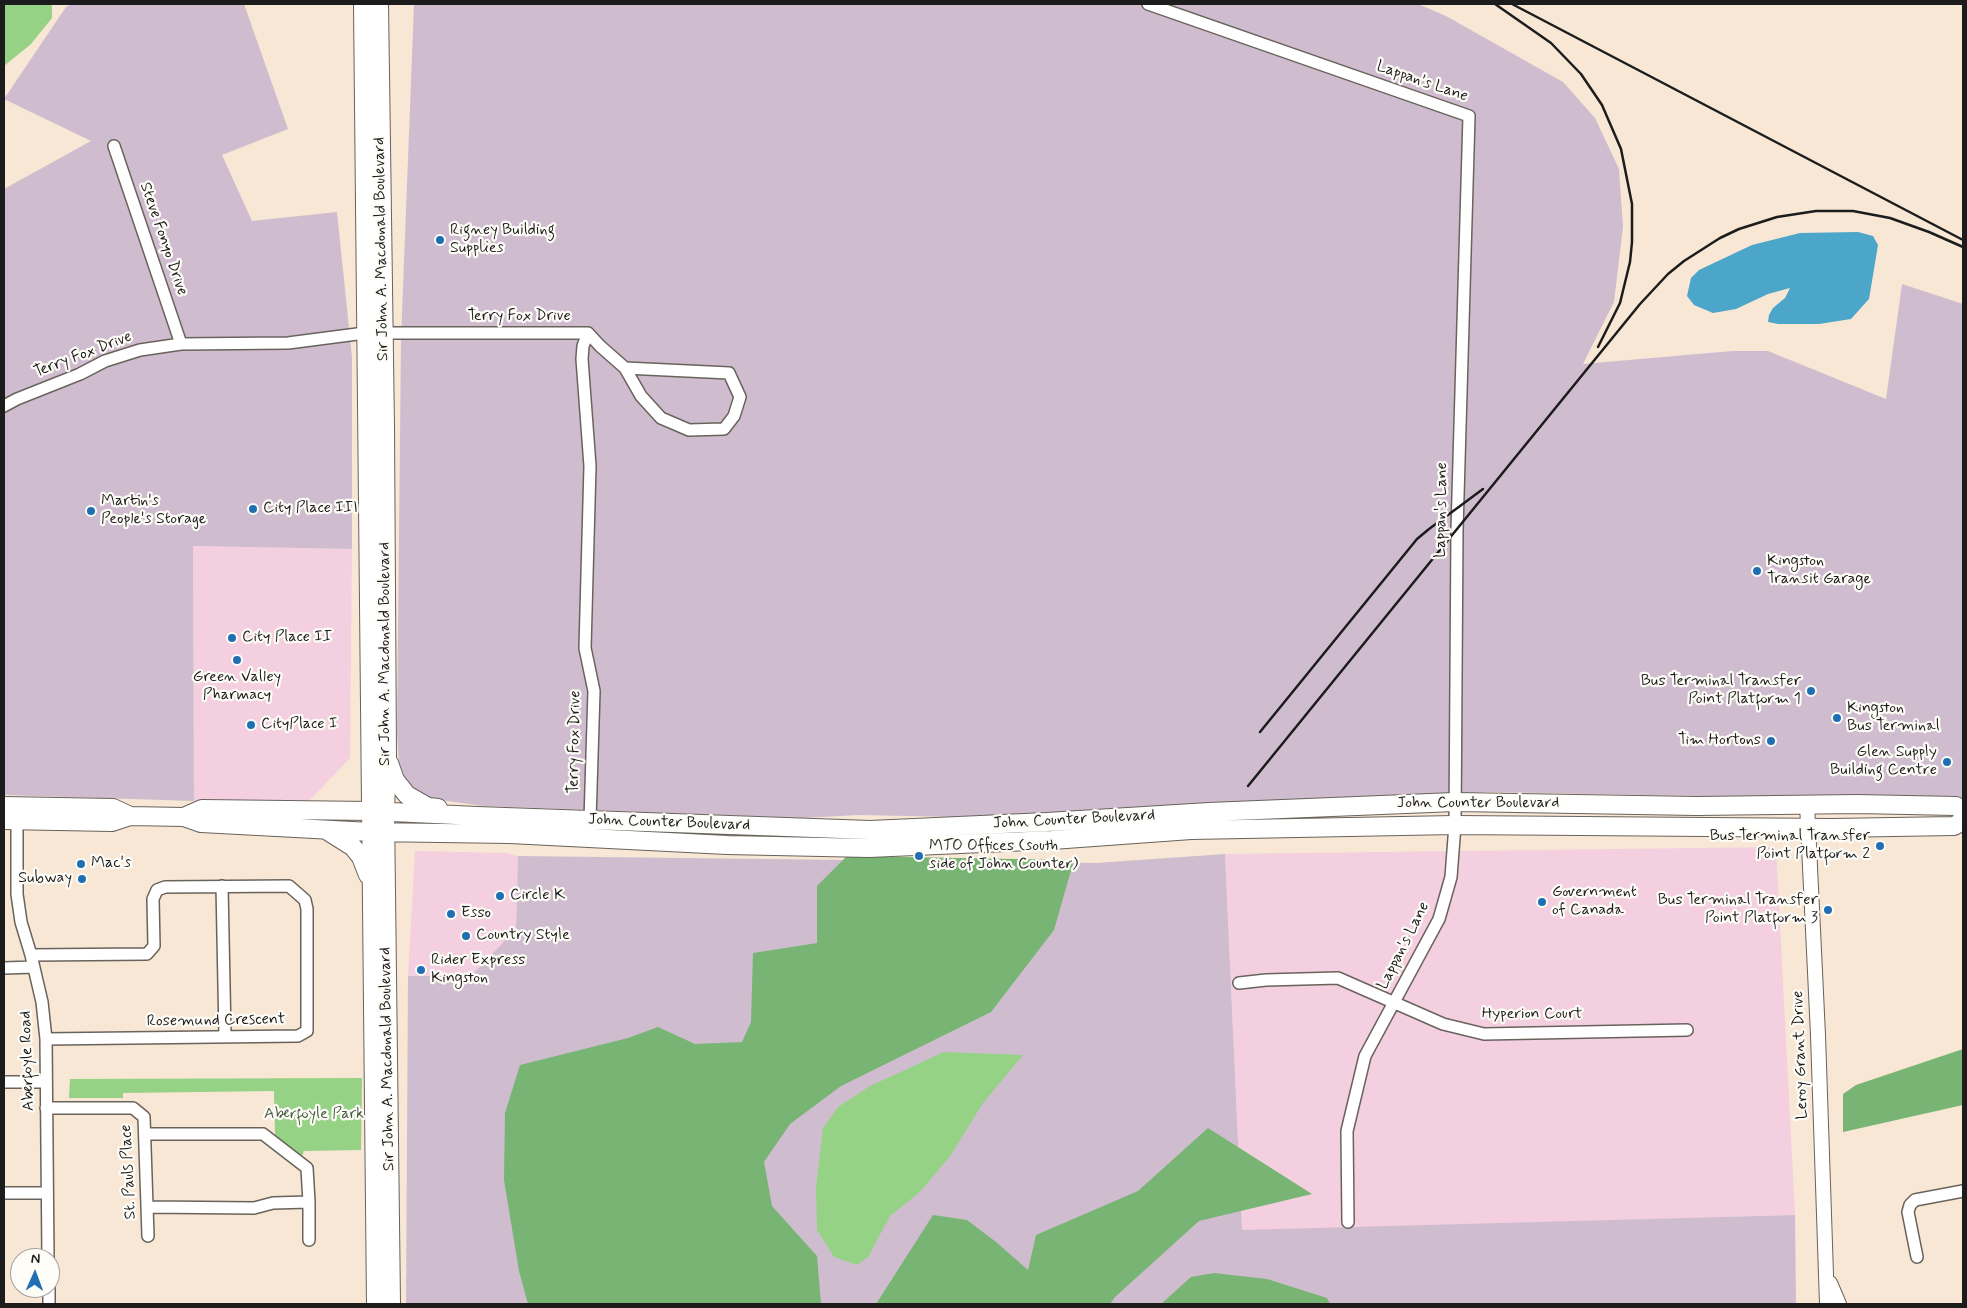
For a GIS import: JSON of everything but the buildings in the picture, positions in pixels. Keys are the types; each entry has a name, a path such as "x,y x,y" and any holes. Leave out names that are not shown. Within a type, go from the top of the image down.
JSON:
{"main road":[{"name":"Sir John A. Macdonald Boulevard","path":"363,4 365,333 391,1304"},
{"name":"Sir John A. Macdonald Boulevard","path":"378,811 386,756 379,4"},
{"path":"386,756 395,780 407,795 428,807 477,816"},
{"name":"John Counter Boulevard","path":"184,817 202,809 378,811 870,830 1455,802 1697,806 1807,804 1956,806 1963,812"},
{"name":"John Counter Boulevard","path":"10,813 112,822 130,816 184,817 202,823 378,832 510,834 727,845 869,848 1052,840 1191,830 1456,825 1808,828 1954,826 1963,821"},
{"path":"322,828 353,847 361,857 370,880"},
{"name":"Sir John A. Macdonald Boulevard","path":"376,1304 370,880 378,832"}],"street":[{"name":"Lappan's Lane","path":"1148,4 1469,116 1457,530 1456,825 1451,877 1440,919 1365,1056 1347,1131 1348,1222"},
{"name":"Steve Fonyo Drive","path":"114,146 181,344"},
{"name":"Terry Fox Drive","path":"4,406 16,399 80,374 105,361 140,350 181,344 288,344 383,332 588,333 583,346 582,359 590,466 585,648 594,691 590,820"},
{"path":"588,333 625,368 640,396 661,418 689,430 724,429 734,416 740,397 729,373 625,368"},
{"name":"Leroy Grant Drive","path":"1807,804 1818,1035 1827,1304"},
{"name":"Aberfoyle Road","path":"10,813 21,922 33,961 42,1002 46,1039 48,1248"},
{"path":"222,886 225,1036"},
{"name":"Rosemund Crescent","path":"33,961 147,954 154,946 153,899 157,890 165,887 289,886 305,900 307,909 307,1031 298,1036 46,1039"},
{"path":"4,968 33,961"},
{"name":"Hyperion Court","path":"1239,983 1266,980 1338,978 1444,1024 1484,1034 1687,1030"},
{"path":"4,1082 46,1082"},
{"name":"St. Pauls Place","path":"46,1108 133,1108 144,1117 148,1236"},
{"path":"146,1134 263,1134 307,1168 309,1240"},
{"path":"1917,1257 1908,1212 1910,1205 1915,1200 1963,1190"},
{"path":"4,1194 47,1193"},
{"path":"147,1207 254,1208 273,1203 309,1202"},
{"path":"1826,1268 1832,1290 1839,1304"}],"shaded area":[{"path":"71,4 244,4 288,129 222,155 252,221 337,212 352,357 352,549 193,546 194,801 4,795 4,189 91,141 4,99 66,7"},
{"path":"414,4 1418,4 1446,16 1563,82 1595,118 1619,169 1623,227 1614,302 1583,364 1732,351 1768,351 1886,399 1902,284 1963,304 1963,801 1485,792 1142,821 859,815 802,818 483,806 433,799 408,786 399,766 397,731 401,339"},
{"path":"193,546 352,549 350,758 309,801 194,801"},
{"path":"1776,847 1795,1215 1242,1231 1225,854"},
{"path":"415,851 506,853 518,856 516,929 471,976 408,976"},
{"path":"1225,854 1242,1230 1795,1215 1796,1304 406,1304 408,976 471,976 516,929 518,856 1096,863"}],"green space":[{"path":"4,4 51,4 52,18 31,44 4,66"},
{"path":"847,856 1074,860 1054,930 991,1012 841,1086 790,1124 764,1162 772,1206 817,1256 821,1304 528,1304 519,1271 504,1180 505,1113 520,1065 628,1038 658,1027 695,1044 742,1042 751,1022 753,953 817,943 817,886"},
{"path":"1963,1049 1963,1105 1843,1132 1843,1094 1856,1085"},
{"path":"944,1052 1023,1055 983,1103 951,1155 920,1192 890,1216 868,1257 857,1265 834,1257 817,1230 816,1187 823,1128 838,1107 870,1086"},
{"name":"Aberfoyle Park","path":"362,1078 361,1150 304,1151 302,1156 275,1135 274,1091 123,1093 123,1098 69,1098 70,1079"},
{"path":"1208,1128 1312,1194 1199,1221 1115,1297 1110,1304 876,1304 933,1215 967,1220 1028,1270 1036,1235 1138,1191"},
{"path":"1214,1273 1267,1279 1327,1298 1330,1304 1161,1304 1191,1277"}],"water":[{"path":"1858,232 1873,236 1878,245 1869,299 1851,319 1819,324 1778,324 1768,322 1773,308 1785,298 1790,288 1768,294 1736,309 1713,313 1694,305 1687,296 1691,278 1699,270 1752,245 1800,233"}],"railway":[{"path":"1495,4 1551,43 1581,74 1602,105 1621,149 1632,204 1630,262 1620,303 1598,347"},
{"path":"1512,4 1963,240"},
{"path":"1248,786 1640,304 1668,274 1684,261 1720,238 1739,229 1777,217 1816,211 1853,211 1890,218 1963,247"},
{"path":"1260,732 1417,539 1483,489"}],"place":[{"name":"Rigney Building Supplies","path":"440,240"},
{"name":"City Place III","path":"253,509"},
{"name":"Martin's People's Storage","path":"91,511"},
{"name":"Kingston Transit Garage","path":"1757,571"},
{"name":"City Place II","path":"232,638"},
{"name":"Green Valley Pharmacy","path":"237,660"},
{"name":"Bus Terminal Transfer Point Platform 1","path":"1811,691"},
{"name":"Kingston Bus Terminal","path":"1837,718"},
{"name":"CityPlace I","path":"251,725"},
{"name":"Tim Hortons","path":"1771,741"},
{"name":"Glen Supply Building Centre","path":"1947,762"},
{"name":"Bus Terminal Transfer Point Platform 2","path":"1880,846"},
{"name":"MTO Offices (south side of John Counter)","path":"919,856"},
{"name":"Mac's","path":"81,864"},
{"name":"Subway","path":"82,879"},
{"name":"Circle K","path":"500,896"},
{"name":"Government of Canada","path":"1542,902"},
{"name":"Bus Terminal Transfer Point Platform 3","path":"1828,910"},
{"name":"Esso","path":"451,914"},
{"name":"Country Style","path":"466,936"},
{"name":"Rider Express Kingston","path":"421,970"}]}
